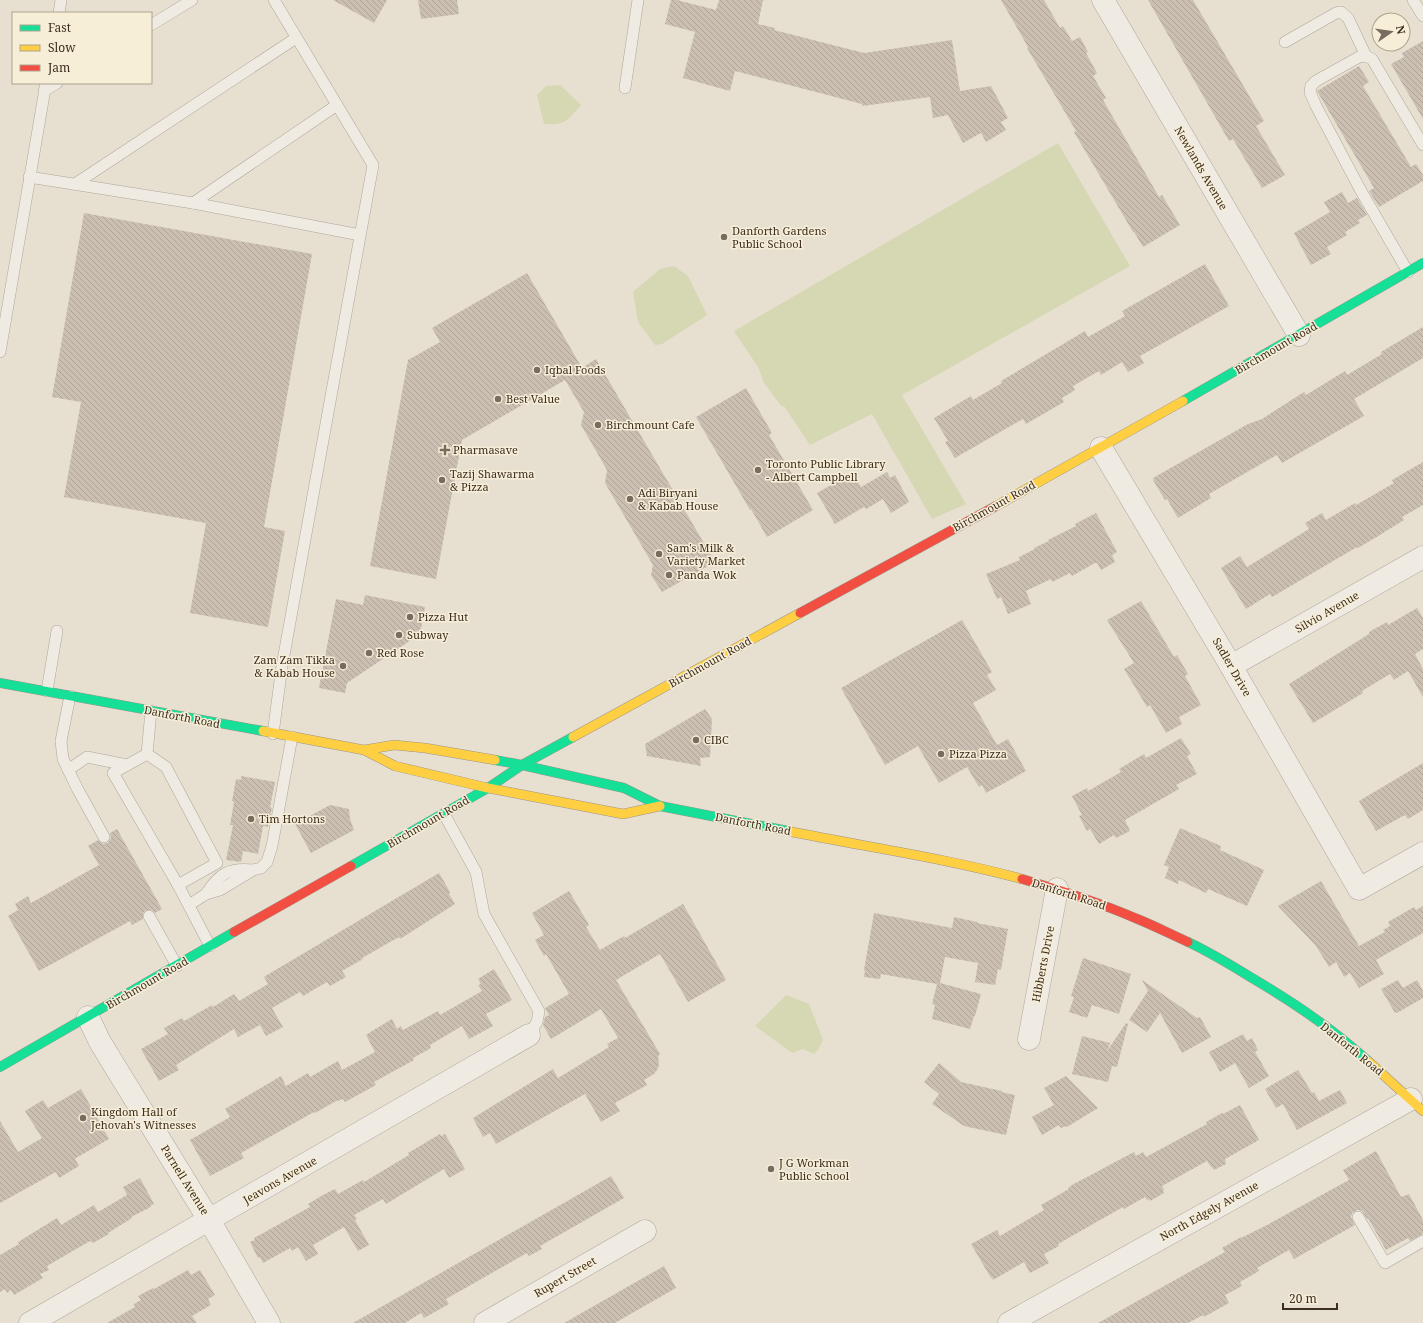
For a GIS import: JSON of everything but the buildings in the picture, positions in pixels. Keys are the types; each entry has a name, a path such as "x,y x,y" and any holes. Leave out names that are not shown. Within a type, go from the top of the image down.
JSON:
{"main road":[{"name":"Birchmount Road","path":"0,1068 210,946 444,814 488,788 522,765 1101,448 1423,263"},
{"name":"Danforth Road","path":"0,683 364,750 395,766 488,788 623,814 660,806"},
{"name":"Danforth Road","path":"364,750 394,745 425,748 522,765 624,788 660,806 899,851 995,872 1057,889 1130,916 1213,954 1287,999 1349,1044 1417,1105"}],"street":[{"name":"Newlands Avenue","path":"1103,0 1299,335"},
{"name":"Sadler Drive","path":"1101,448 1231,666 1359,889 1423,853"},
{"name":"Silvio Avenue","path":"1231,666 1423,557"},
{"name":"Hibberts Drive","path":"1029,1039 1057,889"},
{"name":"Parnell Avenue","path":"88,1017 100,1042 209,1220 269,1323"},
{"name":"Jeavons Avenue","path":"30,1323 529,1035"},
{"name":"North Edgely Avenue","path":"1009,1323 1417,1105"},
{"name":"Rupert Street","path":"485,1323 645,1231"}],"lane":[{"path":"59,12 61,0"},
{"path":"152,24 192,0"},
{"path":"273,734 282,666 373,165 274,0"},
{"path":"625,88 638,0"},
{"path":"1414,0 1423,16"},
{"path":"1285,42 1336,13 1341,12 1348,18 1366,56"},
{"path":"75,184 296,38"},
{"path":"1408,272 1361,191 1316,106 1310,92 1311,86 1316,81 1358,57 1366,56 1372,59 1423,145"},
{"path":"0,352 45,87"},
{"path":"193,203 337,105"},
{"path":"30,176 193,203 360,234"},
{"path":"47,691 56,631"},
{"path":"70,696 61,741 63,759 104,837"},
{"path":"147,754 151,711"},
{"path":"189,905 206,894 220,890 253,870 261,868 266,862 272,846 292,737"},
{"path":"147,754 113,773 178,885 210,946"},
{"path":"147,754 166,767 217,863 178,885"},
{"path":"68,770 87,757 127,765"},
{"path":"444,814 476,872 484,914 539,1011 537,1022 529,1035"},
{"path":"149,916 177,966"},
{"path":"1358,1217 1385,1263 1423,1241"}],"green space":[{"path":"560,85 581,105 566,121 558,124 544,124 537,95 546,86"},
{"path":"1058,143 1130,266 902,395 966,504 932,519 872,414 810,445 784,406 782,407 764,383 758,367 734,331"},
{"path":"674,266 688,276 707,315 662,344 655,345 638,322 633,292 660,269"},
{"path":"786,995 809,1004 823,1040 818,1050 814,1054 803,1049 792,1053 755,1026"}],"traffic: fast":[{"path":"1183,401 1423,263"},
{"path":"0,683 263,731"},
{"path":"351,866 488,788 522,765 573,737"},
{"path":"495,760 624,788 660,806 788,831"},
{"path":"0,1067 234,932"},
{"path":"1188,942 1223,960 1300,1008 1328,1028 1368,1061"}],"traffic: slow":[{"path":"996,506 1183,401"},
{"path":"573,737 800,613"},
{"path":"263,731 364,750 394,745 425,748 495,760"},
{"path":"364,750 395,766 488,788 623,814 660,806"},
{"path":"788,831 935,859 1022,879"},
{"path":"1368,1061 1423,1111"}],"traffic: jam":[{"path":"800,613 996,506"},
{"path":"234,932 351,866"},
{"path":"1022,879 1107,907 1188,942"}],"place":[{"name":"Danforth Gardens Public School","path":"724,237"},
{"name":"Iqbal Foods","path":"537,370"},
{"name":"Best Value","path":"498,399"},
{"name":"Birchmount Cafe","path":"598,425"},
{"name":"Pharmasave","path":"445,450"},
{"name":"Toronto Public Library - Albert Campbell","path":"758,470"},
{"name":"Tazij Shawarma & Pizza","path":"442,480"},
{"name":"Adi Biryani & Kabab House","path":"630,499"},
{"name":"Sam's Milk & Variety Market","path":"659,554"},
{"name":"Panda Wok","path":"669,575"},
{"name":"Pizza Hut","path":"410,617"},
{"name":"Subway","path":"399,635"},
{"name":"Red Rose","path":"369,653"},
{"name":"Zam Zam Tikka & Kabab House","path":"343,666"},
{"name":"CIBC","path":"696,740"},
{"name":"Pizza Pizza","path":"941,754"},
{"name":"Tim Hortons","path":"251,819"},
{"name":"Kingdom Hall of Jehovah's Witnesses","path":"83,1118"},
{"name":"J G Workman Public School","path":"771,1169"}]}
